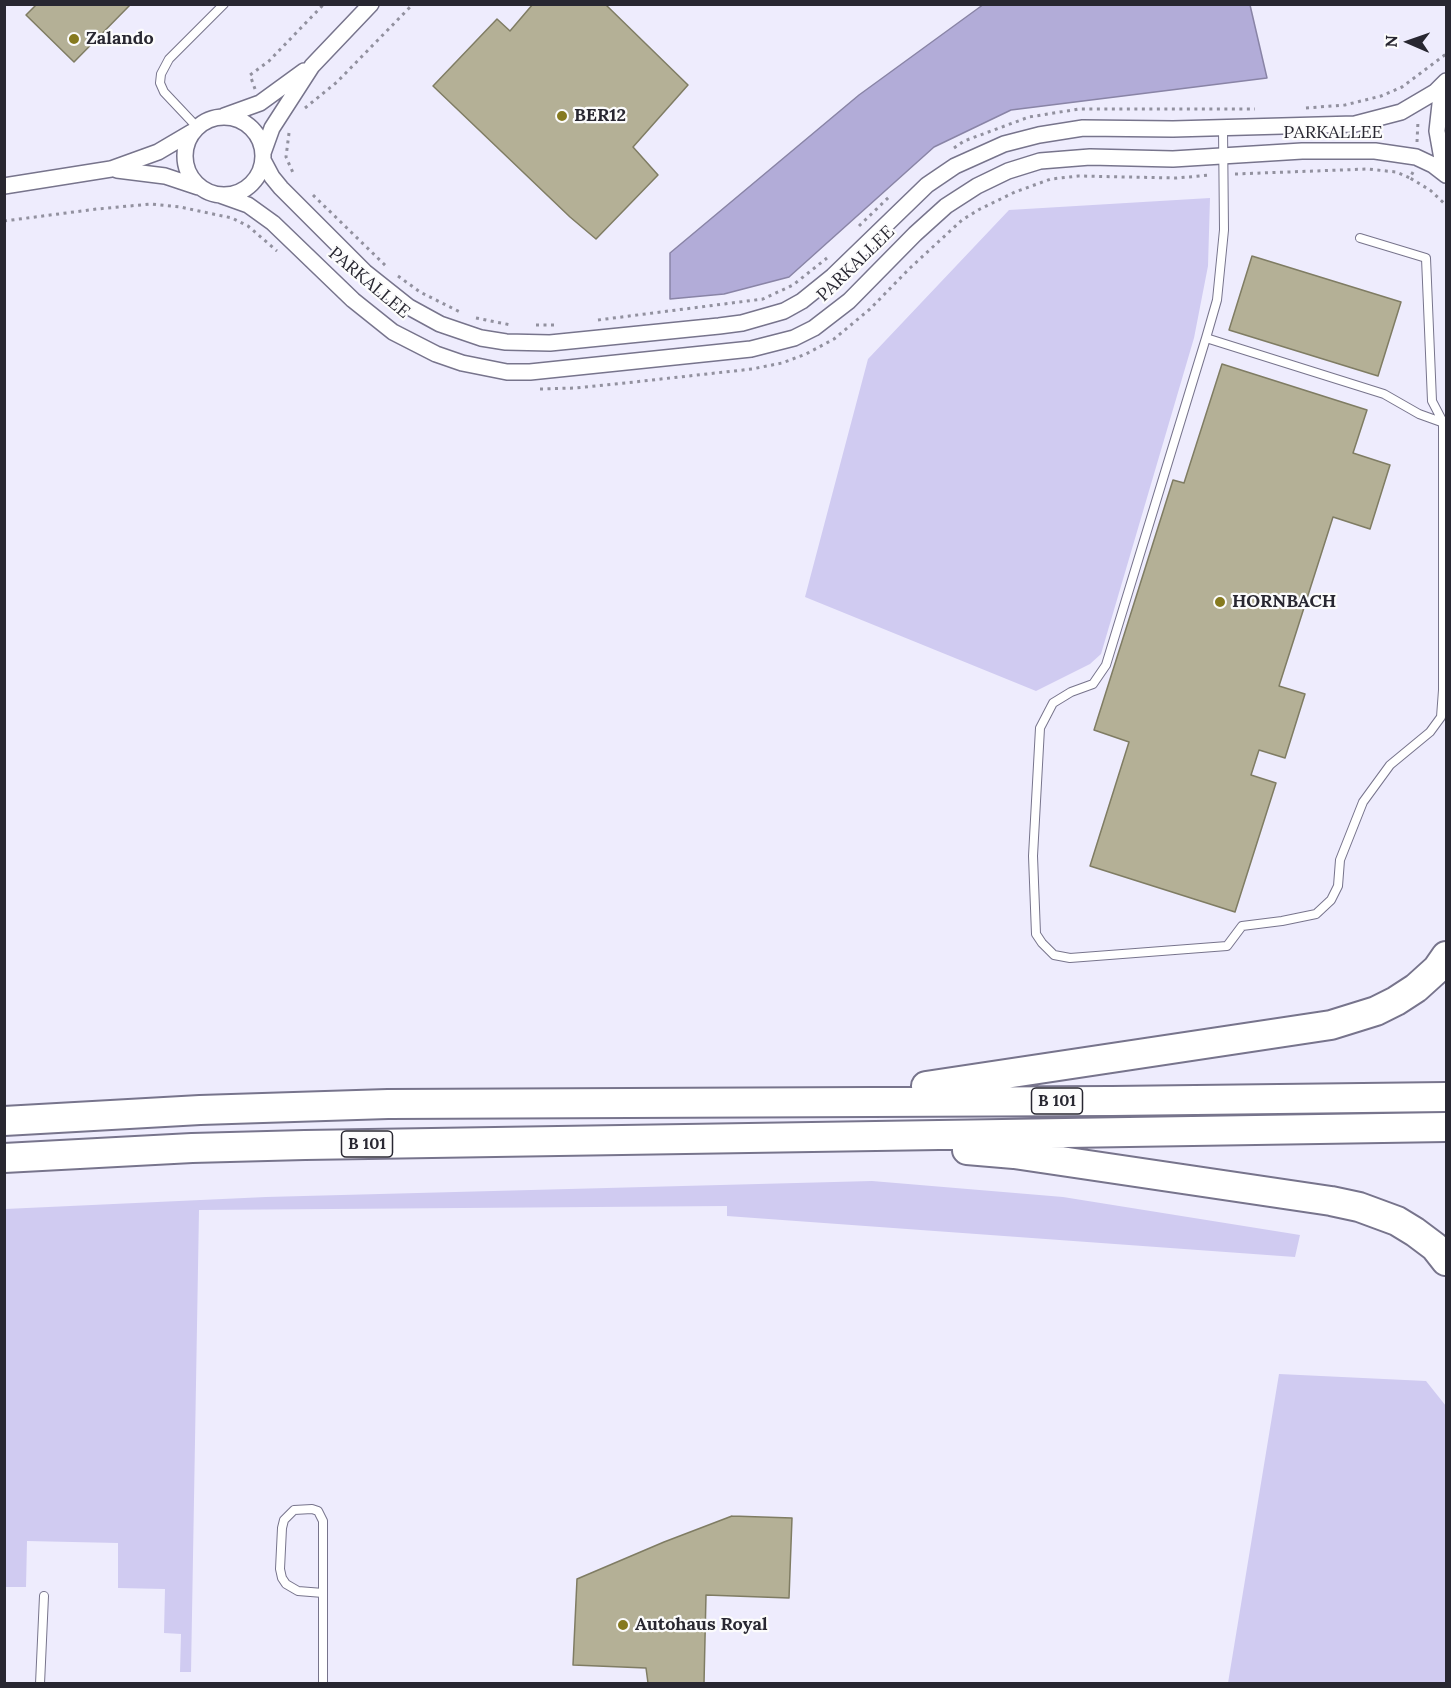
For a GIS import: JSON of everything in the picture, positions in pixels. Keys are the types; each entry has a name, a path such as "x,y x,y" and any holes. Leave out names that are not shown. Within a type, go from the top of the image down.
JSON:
{"highway":[{"path":"685,1102 947,1084 1331,1025 1376,1011 1396,1001 1416,988 1437,969 1446,956"},
{"name":"B 101","path":"4,1121 290,1107 1438,1097"},
{"name":"B 101","path":"4,1158 192,1148 1438,1127"},
{"path":"749,1137 928,1146 1014,1154 1331,1201 1359,1207 1397,1221 1435,1247 1446,1261"}],"street":[{"path":"224,117 260,103 312,66 371,4"},
{"path":"196,129 187,144 186,159 190,174 200,186 213,193 235,193 249,186 259,174 272,128 285,119 312,66"},
{"name":"PARKALLEE","path":"4,186 111,169 158,152 210,120 224,117 238,119 251,127 260,139 267,169 281,188 365,272 409,307 440,324 471,335 506,342 550,343 742,323 784,311 802,301 833,276 927,185 955,166 1004,144 1039,135 1083,128 1338,126 1370,122 1406,109 1435,92 1446,81"},
{"path":"1446,88 1440,104 1437,131 1440,152 1446,168"},
{"name":"PARKALLEE","path":"111,169 165,176 248,205 273,223 353,300 393,332 436,354 462,363 507,372 530,372 741,350 794,338 814,328 849,302 915,234 946,206 1008,171 1040,161 1063,158 1162,159 1302,151 1392,152 1424,160 1446,175"}],"lane":[{"path":"196,129 164,92 160,83 161,74 169,59 224,4"},
{"path":"1223,128 1224,230 1217,300 1206,338 1106,665 1094,684 1071,692 1053,703 1040,728 1033,856 1036,934 1054,955 1070,958 1227,946 1242,926 1316,914 1331,900 1338,886 1340,860 1364,802 1390,765 1430,732 1441,717 1445,423 1432,401 1426,258 1360,238"},
{"path":"1206,338 1384,394 1419,414 1445,423"},
{"path":"323,1593 298,1591 286,1584 282,1578 280,1569 282,1528 284,1520 294,1510 312,1509 322,1516 324,1521 323,1683"},
{"path":"40,1683 44,1596"}],"path":[{"path":"260,103 250,75 269,61 324,4"},
{"path":"299,181 293,175 286,157 285,119 337,82 413,4"},
{"path":"1303,108 1345,105 1381,96 1402,87 1446,54"},
{"path":"946,153 964,141 1029,117 1079,109 1258,109"},
{"path":"857,228 896,191"},
{"path":"313,195 389,269"},
{"path":"4,221 151,204 232,218 248,226"},
{"path":"596,321 763,299 793,285 834,251"},
{"path":"397,275 420,292 464,314"},
{"path":"472,317 515,326"},
{"path":"525,325 556,325"}],"shaded area":[{"path":"984,4 1250,5 1267,78 1011,110 934,147 789,277 724,294 670,299 670,253 859,95"},
{"path":"1210,198 1208,266 1194,338 1101,654 1090,664 1036,691 805,597 868,359 1009,210"},
{"path":"872,1181 1063,1197 1300,1235 1295,1257 727,1216 727,1206 199,1210 191,1672 180,1672 181,1634 164,1633 165,1589 118,1588 118,1543 27,1541 26,1587 5,1587 5,1209 266,1197"},
{"path":"1279,1374 1426,1381 1446,1406 1446,1683 1228,1683"}],"building":[{"name":"Zalando","path":"37,4 131,4 74,62 26,15"},
{"name":"BER12","path":"533,4 605,4 688,85 633,147 658,175 596,239 433,86 497,19 510,31"},
{"path":"1252,256 1401,302 1378,376 1229,330"},
{"name":"HORNBACH","path":"1222,364 1367,410 1353,453 1390,465 1370,529 1333,517 1279,686 1305,694 1285,758 1259,750 1251,775 1276,783 1235,912 1090,866 1129,742 1094,730 1173,480 1184,483"},
{"path":"732,1516 792,1518 789,1598 706,1595 704,1683 648,1683 646,1668 573,1665 577,1579"}],"place":[{"name":"Zalando","path":"74,39"},
{"name":"BER12","path":"562,116"},
{"name":"HORNBACH","path":"1220,602"},
{"name":"Autohaus Royal","path":"623,1625"}]}
